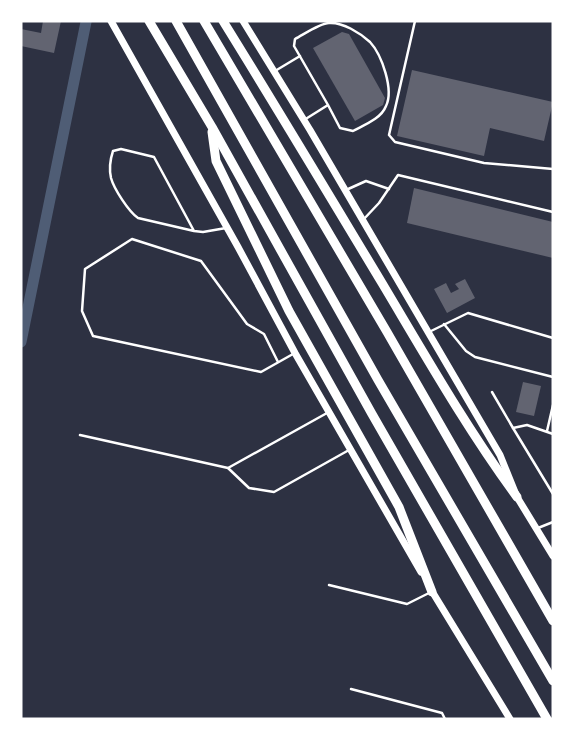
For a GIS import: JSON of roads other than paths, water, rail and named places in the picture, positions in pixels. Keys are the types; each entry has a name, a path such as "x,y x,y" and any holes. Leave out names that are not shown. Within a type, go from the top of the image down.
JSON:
{"highway":[{"path":"149,21 212,127 372,414 547,719"},
{"path":"176,21 553,682"},
{"path":"204,21 387,332 553,621"},
{"path":"223,21 414,337 516,497"},
{"path":"212,127 216,161 289,311 400,507 432,592"}],"main road":[{"path":"111,21 227,228 294,353 432,592 510,719"},
{"path":"245,22 500,455 516,497 553,556"}],"lane":[{"path":"415,21 389,135 392,140 484,163 553,169"},
{"path":"330,22 348,27 370,42 385,69 389,97 386,107 379,116 353,131 340,128 328,105 294,46 295,39 330,22"},
{"path":"274,72 300,56"},
{"path":"303,120 328,105"},
{"path":"194,231 154,157 121,149 112,151 110,164 112,180 132,213 138,218 194,231 203,232 227,228"},
{"path":"362,220 379,203 398,175 553,212"},
{"path":"345,191 366,181 389,189"},
{"path":"278,362 264,334 247,324 201,261 132,239 85,269 82,311 93,336 261,372 294,353"},
{"path":"428,332 468,313 553,338"},
{"path":"444,324 466,351 475,357 553,377"},
{"path":"492,392 553,494"},
{"path":"547,431 553,405"},
{"path":"228,468 329,412"},
{"path":"513,428 527,425 553,434"},
{"path":"80,434 228,468 249,488 274,492 350,449"},
{"path":"537,529 553,522"},
{"path":"329,585 407,604 432,592"},
{"path":"351,689 442,713 445,719"}],"waterway":[{"path":"21,342 86,22"}]}
